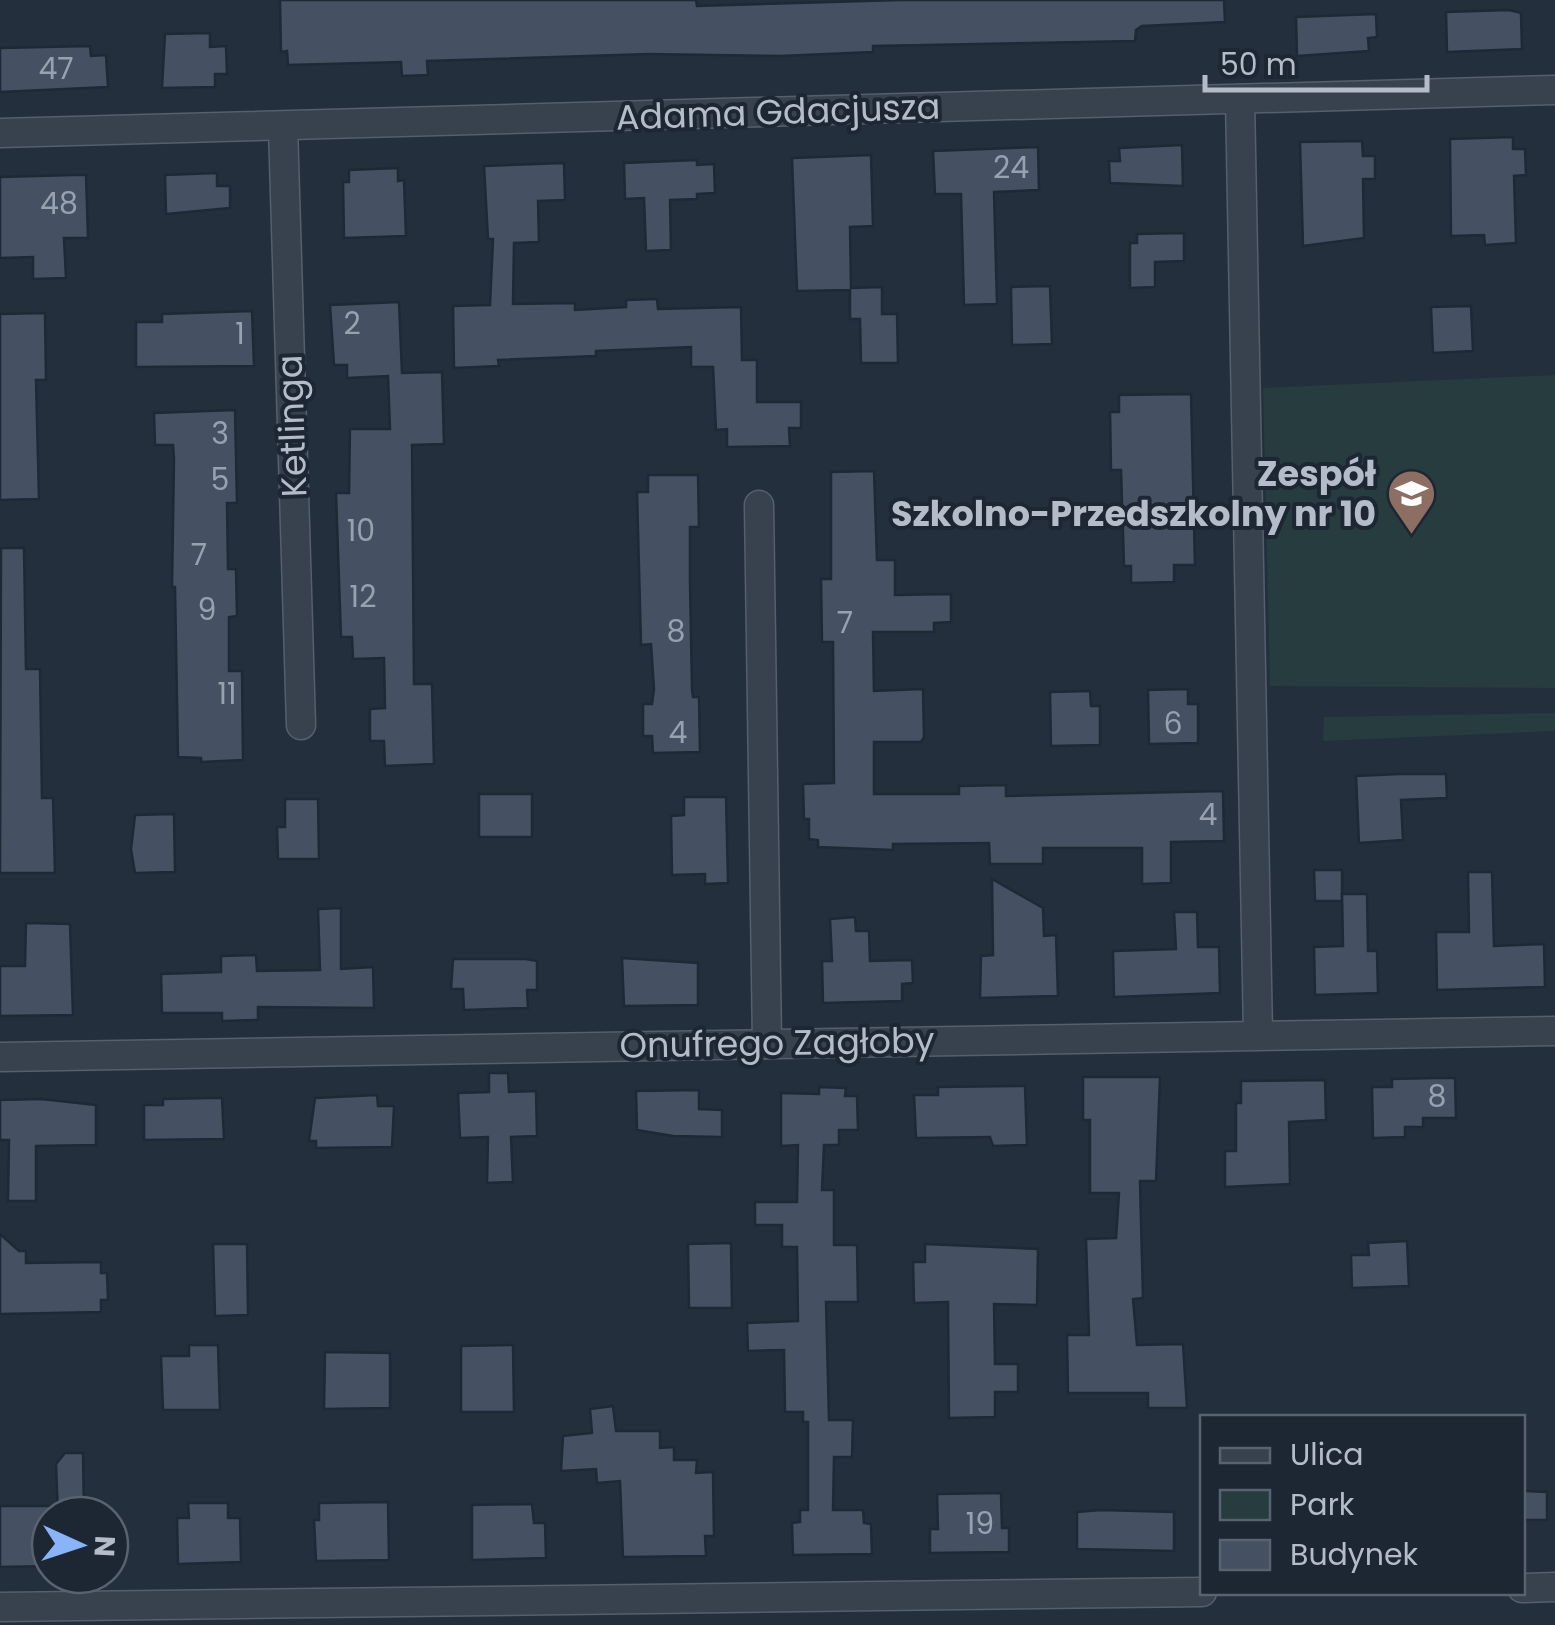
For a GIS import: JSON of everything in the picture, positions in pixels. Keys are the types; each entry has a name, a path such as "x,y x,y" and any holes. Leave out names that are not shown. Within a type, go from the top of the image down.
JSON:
{"street":[{"name":"Adama Gdacjusza","path":"0,133 1555,90"},
{"path":"1240,99 1258,1034"},
{"name":"Ketlinga","path":"284,127 301,725"},
{"path":"759,505 767,1044"},
{"name":"Onufrego Zagłoby","path":"0,1056 1555,1031"},
{"path":"1525,1588 1555,1587"},
{"path":"0,1608 1200,1592"}],"green space":[{"name":"Zespół Szkolno-Przedszkolny nr 10","path":"1555,375 1555,688 1270,686 1263,388"},
{"path":"1555,713 1555,731 1323,741 1324,717"}],"building":[{"path":"280,0 696,0 697,6 901,0 1224,0 1225,22 1142,26 1136,30 1135,41 873,46 873,52 780,56 649,54 427,61 428,75 402,76 401,62 288,65 287,51 281,52"},
{"path":"1446,12 1521,13 1522,49 1447,52"},
{"path":"1376,14 1377,37 1368,38 1369,51 1297,56 1296,17"},
{"path":"210,33 210,47 226,46 227,74 215,74 215,87 162,88 165,34"},
{"path":"90,46 91,56 106,55 108,87 0,92 0,48"},
{"path":"1513,137 1513,149 1525,149 1526,175 1514,176 1516,243 1485,245 1484,235 1451,236 1450,139"},
{"path":"1362,141 1363,156 1375,156 1375,179 1363,179 1364,238 1303,246 1300,142"},
{"path":"1182,145 1183,186 1110,183 1109,161 1120,161 1119,148"},
{"path":"1038,147 1039,190 994,192 997,304 964,305 961,194 935,194 933,151"},
{"path":"871,155 873,226 850,227 851,288 882,287 882,314 897,314 898,363 861,363 860,319 850,319 850,290 797,291 792,158"},
{"path":"697,160 697,165 714,164 715,193 697,194 697,199 670,200 671,250 646,251 644,198 625,199 624,163"},
{"path":"564,163 565,200 538,201 539,242 514,243 513,304 575,303 575,310 626,307 626,300 657,299 658,309 741,307 742,360 757,360 757,402 801,402 801,428 789,428 790,446 727,447 727,429 716,430 713,367 691,367 691,347 596,351 596,356 498,360 499,366 454,368 453,306 490,305 493,239 488,239 484,166"},
{"path":"398,168 398,181 404,180 406,236 344,238 343,182 349,182 349,170"},
{"path":"217,173 217,186 230,186 230,208 166,214 165,175"},
{"path":"86,175 88,238 64,238 66,278 33,279 33,257 0,258 0,177"},
{"path":"1184,233 1184,261 1155,262 1155,287 1130,288 1130,243 1137,243 1137,234"},
{"path":"1050,286 1052,344 1012,345 1011,287"},
{"path":"399,302 402,373 442,372 444,444 412,445 414,684 432,684 434,764 385,766 384,741 370,741 370,709 385,708 384,658 353,659 352,637 341,637 336,493 349,493 350,429 390,429 388,376 347,378 347,365 334,365 330,305"},
{"path":"1471,306 1473,351 1433,353 1431,307"},
{"path":"252,311 254,366 136,367 136,322 162,322 162,314"},
{"path":"45,313 46,380 36,380 39,499 0,500 0,314"},
{"path":"1191,394 1195,565 1174,565 1174,582 1131,583 1131,566 1124,566 1121,470 1111,470 1110,412 1119,412 1119,395"},
{"path":"235,410 237,503 227,503 228,569 236,569 237,616 229,617 229,671 242,671 243,760 201,762 201,758 178,757 172,587 174,459 173,445 155,445 154,413"},
{"path":"874,471 877,560 895,560 895,595 951,594 951,622 934,623 934,632 873,632 874,691 923,689 924,737 921,742 874,742 874,794 959,794 959,786 1006,785 1006,796 1223,791 1224,841 1171,842 1171,883 1142,884 1142,848 1043,848 1043,864 990,864 989,843 893,844 893,850 818,847 818,840 809,839 803,784 834,783 833,642 822,642 821,579 831,579 831,472"},
{"path":"648,475 698,475 699,527 690,527 690,582 692,689 693,697 699,697 700,752 653,753 652,736 643,736 643,704 652,704 654,689 651,644 641,645 637,492 648,492"},
{"path":"1,548 24,548 26,669 40,669 42,798 53,798 55,873 0,873"},
{"path":"1188,689 1188,704 1198,704 1198,743 1149,744 1148,690"},
{"path":"1090,691 1091,706 1100,706 1100,745 1051,746 1050,692"},
{"path":"1446,774 1447,798 1401,800 1403,840 1359,843 1356,776"},
{"path":"479,794 532,794 532,837 479,837"},
{"path":"684,797 726,797 728,883 705,884 705,874 672,875 671,816 684,815"},
{"path":"285,799 318,799 319,859 278,859 277,827 285,827"},
{"path":"174,814 175,872 135,873 131,849 135,815"},
{"path":"1314,870 1342,870 1342,901 1315,901"},
{"path":"1468,872 1492,872 1494,946 1544,944 1545,987 1437,990 1436,932 1469,932"},
{"path":"992,879 1043,908 1044,936 1056,935 1058,996 980,998 981,956 993,955"},
{"path":"1342,894 1367,894 1368,951 1377,951 1378,993 1315,995 1314,947 1343,946"},
{"path":"341,908 341,969 373,967 374,1008 258,1007 258,1020 222,1021 222,1013 162,1013 161,974 221,972 221,956 256,955 257,971 320,970 318,909"},
{"path":"1174,912 1197,912 1198,947 1219,947 1220,993 1114,997 1113,951 1176,949"},
{"path":"855,917 856,931 869,931 870,961 912,960 913,983 902,984 902,1001 823,1003 822,961 832,961 830,919"},
{"path":"26,923 70,924 73,1015 0,1016 0,966 25,966"},
{"path":"622,958 698,963 698,1005 624,1006"},
{"path":"453,959 537,961 537,990 527,990 528,1008 464,1010 463,989 451,989"},
{"path":"489,1073 508,1073 509,1092 536,1091 537,1136 511,1137 513,1182 487,1183 488,1137 460,1138 458,1093 489,1092"},
{"path":"1083,1077 1160,1077 1156,1181 1140,1181 1143,1298 1133,1299 1137,1345 1183,1344 1187,1408 1148,1408 1148,1393 1068,1393 1067,1335 1089,1335 1086,1239 1116,1238 1119,1193 1090,1193 1090,1120 1083,1120"},
{"path":"1455,1078 1456,1118 1423,1118 1423,1127 1405,1127 1405,1137 1373,1138 1372,1087 1392,1087 1392,1079"},
{"path":"1325,1080 1326,1120 1289,1122 1290,1184 1225,1187 1225,1151 1236,1151 1236,1103 1241,1103 1241,1081"},
{"path":"1025,1086 1027,1145 993,1146 990,1137 916,1138 914,1095 938,1095 938,1087"},
{"path":"819,1087 846,1088 845,1096 857,1096 858,1130 839,1130 839,1145 824,1145 822,1190 834,1190 834,1245 857,1245 858,1302 826,1302 829,1420 853,1420 852,1457 834,1457 833,1510 863,1510 864,1523 871,1524 872,1554 793,1555 792,1523 800,1522 800,1510 808,1510 808,1422 803,1422 803,1412 785,1412 784,1350 748,1351 747,1323 798,1321 797,1247 782,1247 782,1225 755,1225 755,1202 797,1202 798,1145 781,1146 781,1093 819,1094"},
{"path":"699,1090 699,1109 722,1110 722,1137 673,1136 637,1130 636,1091"},
{"path":"377,1095 378,1106 394,1106 392,1147 316,1148 316,1141 309,1141 315,1098"},
{"path":"222,1098 224,1139 144,1140 144,1105 163,1105 163,1099"},
{"path":"41,1099 96,1105 96,1145 36,1146 36,1201 8,1201 9,1140 0,1140 0,1100"},
{"path":"0,1234 19,1251 26,1251 26,1263 101,1262 101,1273 107,1273 108,1300 101,1300 101,1312 0,1314"},
{"path":"1407,1241 1409,1286 1352,1288 1351,1255 1369,1255 1368,1243"},
{"path":"731,1243 732,1308 689,1308 688,1244"},
{"path":"213,1244 247,1244 248,1315 215,1316"},
{"path":"925,1244 1038,1249 1037,1305 994,1304 995,1364 1018,1364 1018,1392 995,1392 995,1417 949,1418 948,1302 914,1303 913,1262 925,1262"},
{"path":"189,1345 218,1345 220,1410 163,1410 161,1356 189,1356"},
{"path":"513,1345 514,1412 461,1412 461,1346"},
{"path":"325,1352 390,1353 390,1408 324,1409"},
{"path":"613,1406 616,1431 660,1431 660,1448 674,1447 674,1460 697,1460 696,1473 713,1472 714,1536 705,1536 706,1556 623,1557 620,1481 597,1483 596,1469 561,1471 563,1436 592,1433 590,1409"},
{"path":"65,1453 83,1453 84,1495 57,1495 56,1464"},
{"path":"1525,1491 1547,1492 1547,1520 1525,1520"},
{"path":"1001,1493 1002,1528 1009,1528 1009,1552 930,1553 930,1529 938,1529 937,1494"},
{"path":"388,1502 389,1560 316,1561 314,1520 319,1520 319,1503"},
{"path":"188,1503 228,1503 228,1518 240,1518 241,1562 178,1564 177,1518 189,1518"},
{"path":"532,1504 534,1523 545,1523 546,1558 472,1560 472,1505"},
{"path":"0,1506 30,1506 30,1566 0,1567"},
{"path":"1077,1512 1174,1512 1174,1551 1077,1549"}],"place":[{"name":"Zespół Szkolno-Przedszkolny nr 10","path":"1411,536"}]}
